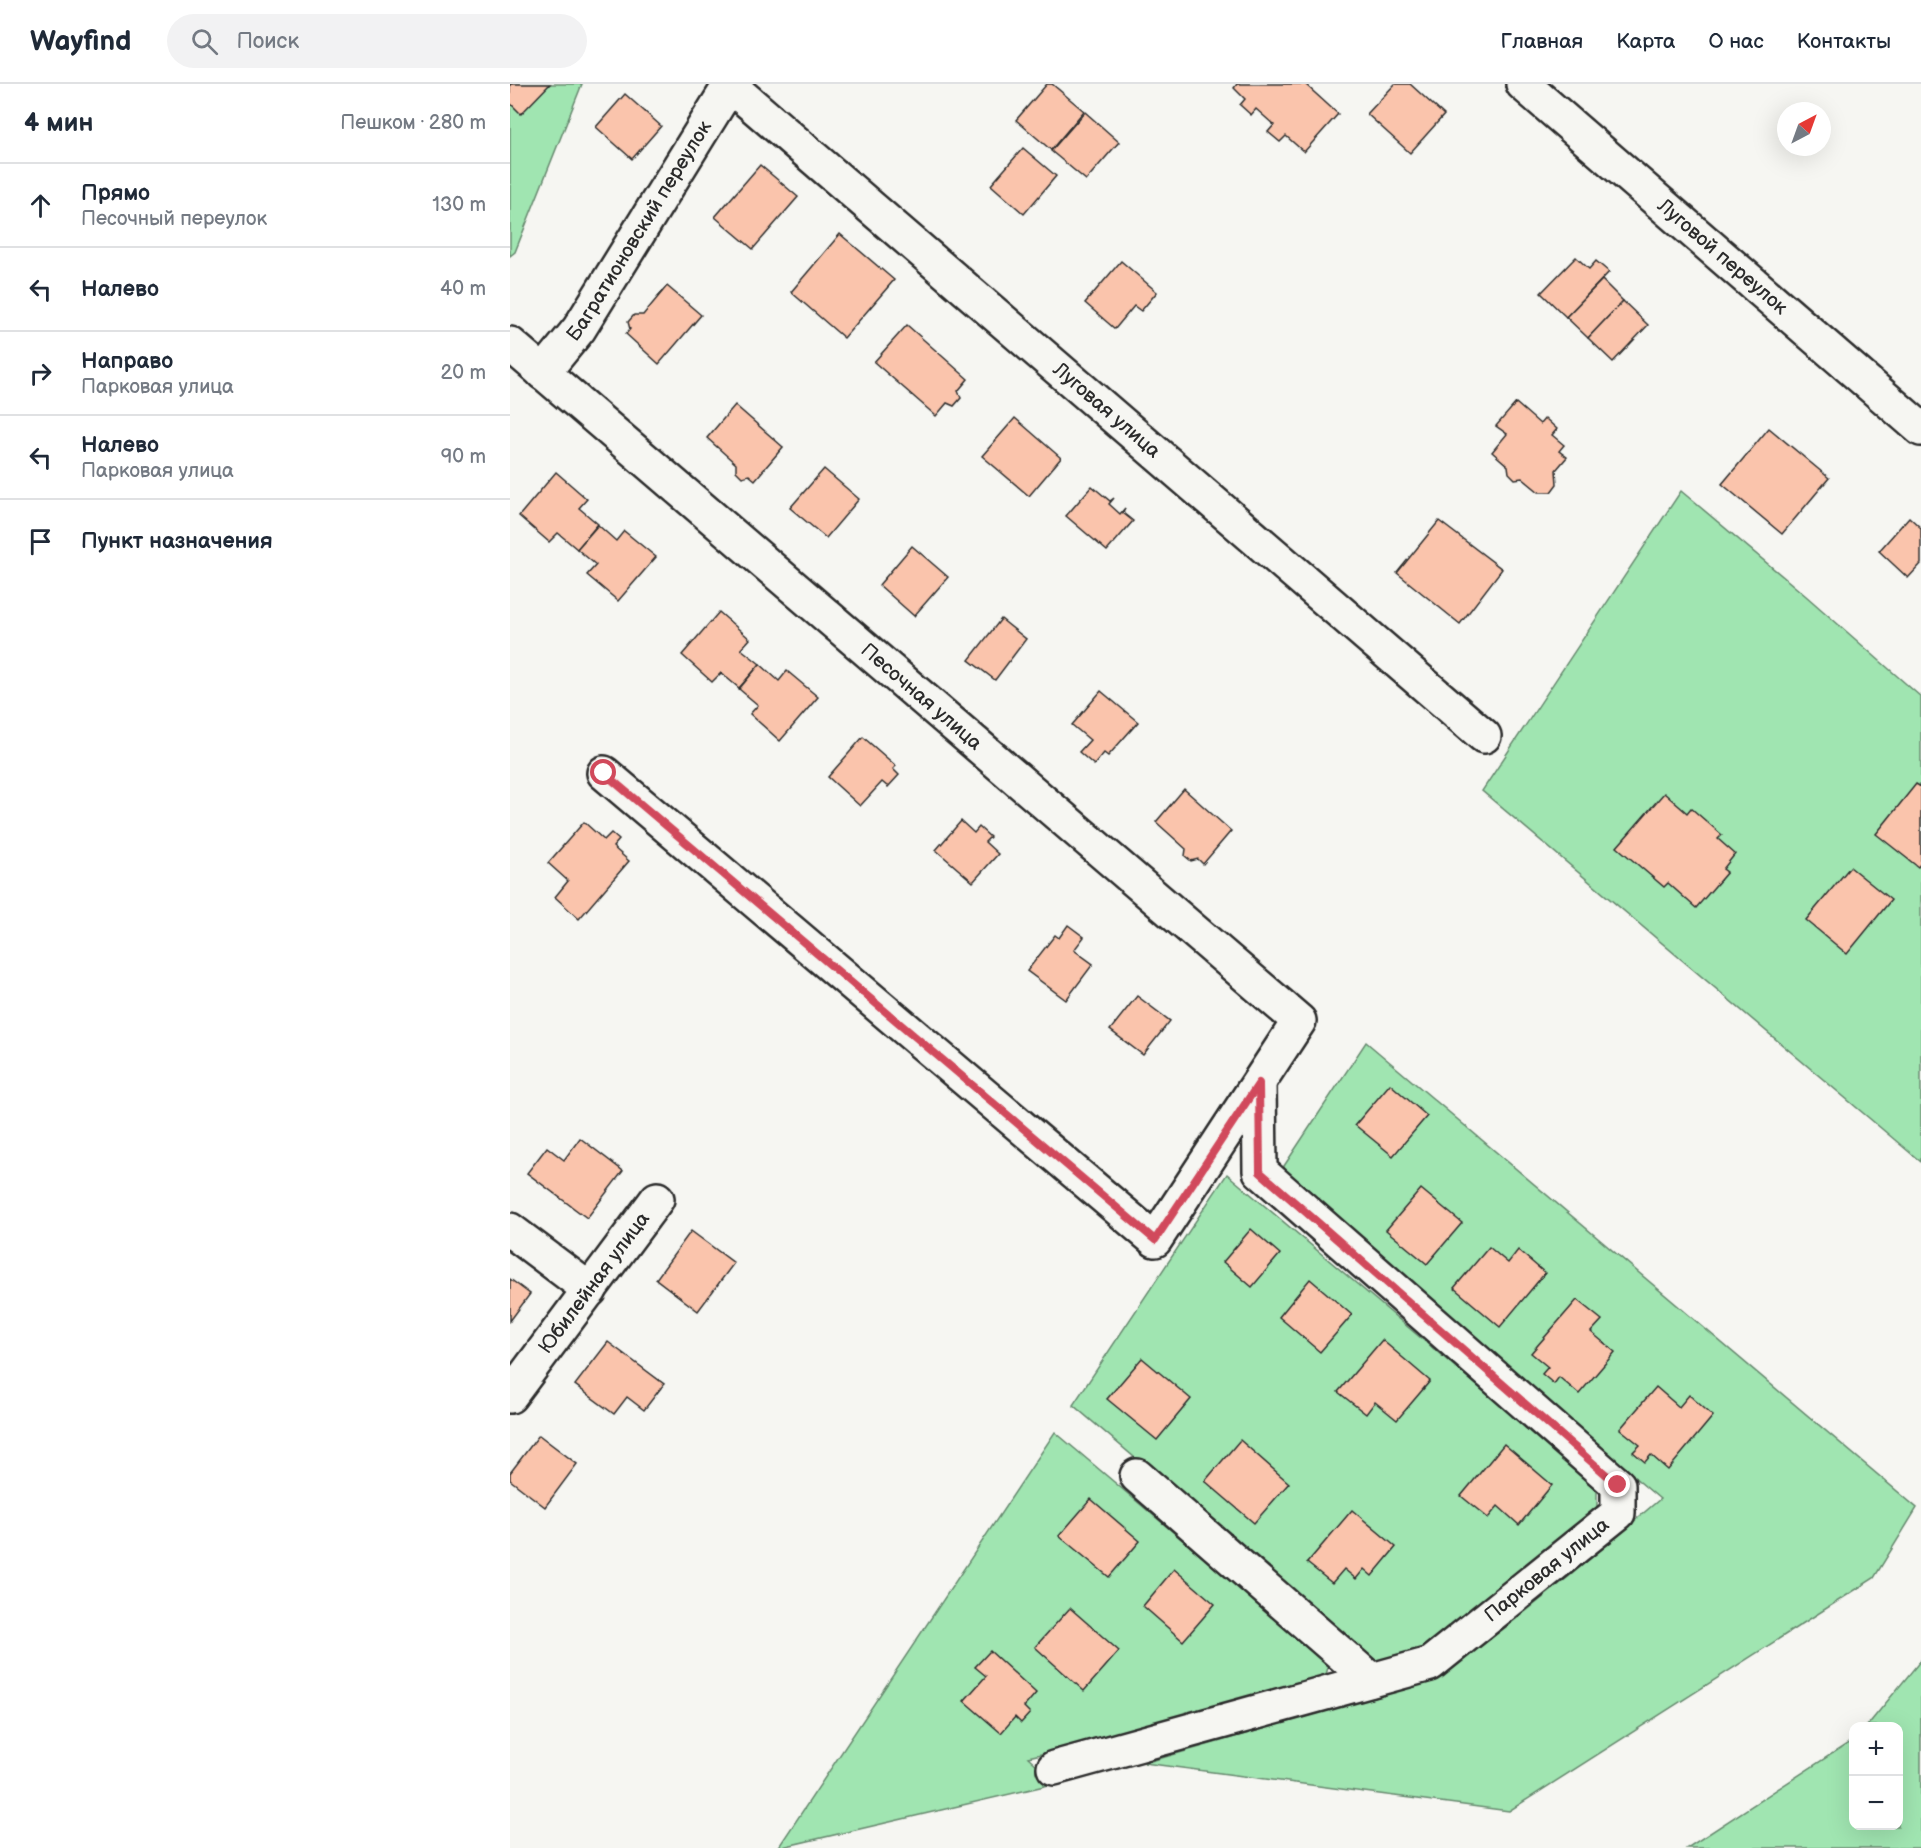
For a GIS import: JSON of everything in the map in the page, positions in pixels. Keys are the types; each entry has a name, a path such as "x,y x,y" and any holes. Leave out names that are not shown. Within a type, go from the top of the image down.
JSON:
{"street":[{"name":"Луговой переулок","path":"1523,84 1921,429"},
{"name":"Багратионовский переулок","path":"543,373 579,329 729,85"},
{"name":"Луговая улица","path":"729,85 1484,736"},
{"name":"Песочная улица","path":"510,344 1299,1021 1259,1083"},
{"path":"604,773 1155,1240 1259,1083"},
{"name":"Парковая улица","path":"1054,1768 1430,1664 1618,1513 1618,1485 1260,1172 1259,1083"},
{"name":"Юбилейная улица","path":"510,1396 657,1198"},
{"path":"510,1230 590,1290"},
{"path":"1137,1476 1371,1680"}],"green space":[{"path":"510,84 582,84 515,252 510,256"},
{"path":"1681,491 1921,697 1921,1162 1482,791"},
{"path":"1366,1042 1917,1508 1874,1578 1509,1811 1144,1763 1435,1680 1572,1574 1660,1499 1286,1182 1284,1166"},
{"path":"1227,1174 1597,1487 1597,1508 1551,1550 1420,1651 1377,1664 1073,1405"},
{"path":"1055,1432 1329,1664 1325,1678 1118,1737 1028,1757 1057,1783 778,1848"},
{"path":"1921,1660 1921,1848 1687,1848 1849,1743 1849,1830 1903,1830 1903,1722 1870,1722"}],"building":[{"path":"510,84 550,84 521,114 510,103"},
{"path":"1047,84 1052,84 1084,111 1051,150 1016,120"},
{"path":"1237,84 1305,84 1338,114 1304,152 1286,136 1280,142 1268,132 1274,125 1256,109 1251,115 1240,105 1245,99 1234,88"},
{"path":"1395,84 1410,84 1444,115 1410,153 1367,114"},
{"path":"625,94 661,126 632,159 596,127"},
{"path":"1085,112 1119,142 1086,180 1051,151"},
{"path":"1023,148 1056,176 1024,214 991,185"},
{"path":"760,165 798,197 753,249 715,217"},
{"path":"840,234 894,280 844,338 791,292"},
{"path":"1576,257 1589,269 1596,261 1609,272 1566,317 1541,293"},
{"path":"1121,261 1157,292 1141,311 1134,306 1115,329 1085,303"},
{"path":"1602,280 1623,301 1588,338 1566,317"},
{"path":"667,286 701,315 659,364 626,334 630,329 628,322 634,315 643,315"},
{"path":"1623,301 1648,325 1613,362 1588,338"},
{"path":"907,325 968,379 958,391 961,398 954,406 947,403 936,416 874,362"},
{"path":"1516,403 1540,424 1545,418 1557,429 1552,435 1564,445 1559,451 1567,457 1556,470 1557,484 1551,492 1539,492 1522,478 1515,479 1509,473 1508,466 1492,452 1507,434 1496,426"},
{"path":"735,405 783,447 755,480 749,475 742,477 736,471 736,464 707,438"},
{"path":"1015,418 1061,458 1029,496 982,456"},
{"path":"1769,428 1829,478 1782,534 1722,484"},
{"path":"824,469 859,499 826,538 790,508"},
{"path":"556,472 587,499 579,508 598,524 577,549 558,533 549,542 519,516"},
{"path":"1092,486 1110,501 1114,498 1109,504 1120,514 1125,508 1123,513 1133,521 1107,551 1066,516"},
{"path":"1909,517 1921,528 1921,564 1908,578 1879,551"},
{"path":"1439,521 1502,569 1460,624 1397,573"},
{"path":"598,525 616,541 624,531 656,557 618,601 587,575 596,565 577,549"},
{"path":"912,546 948,577 914,616 879,585"},
{"path":"719,612 750,639 741,649 760,664 739,688 721,673 712,682 682,655"},
{"path":"1001,619 1026,639 995,680 969,660"},
{"path":"760,664 779,681 787,671 818,697 780,741 750,714 758,705 739,689"},
{"path":"1101,691 1138,722 1108,756 1104,753 1094,765 1079,752 1090,740 1072,725"},
{"path":"863,737 896,766 893,769 899,775 888,787 882,782 860,806 828,777"},
{"path":"1916,784 1921,787 1921,863 1918,867 1876,834"},
{"path":"1184,789 1231,831 1203,864 1198,859 1191,861 1185,856 1186,849 1156,822"},
{"path":"1664,793 1687,813 1691,808 1722,835 1718,839 1735,854 1723,869 1727,872 1696,908 1668,883 1664,887 1617,847"},
{"path":"961,821 974,833 979,827 990,837 985,842 998,854 973,882 936,850"},
{"path":"584,822 604,840 611,833 619,840 613,847 629,861 579,919 555,897 568,881 548,863"},
{"path":"1850,867 1891,900 1847,954 1806,920"},
{"path":"1068,925 1084,937 1074,950 1093,964 1066,1000 1027,971 1055,935 1059,938"},
{"path":"1137,996 1170,1021 1143,1055 1110,1030"},
{"path":"1390,1084 1427,1116 1393,1156 1355,1125"},
{"path":"580,1138 623,1171 587,1218 527,1173 547,1147 564,1160"},
{"path":"1421,1189 1462,1223 1427,1264 1386,1230"},
{"path":"1251,1229 1280,1254 1252,1287 1223,1262"},
{"path":"691,1231 734,1263 698,1311 656,1279"},
{"path":"1489,1247 1508,1263 1518,1250 1545,1273 1500,1327 1454,1288"},
{"path":"510,1279 530,1294 510,1321"},
{"path":"1310,1279 1352,1315 1320,1352 1279,1317"},
{"path":"1577,1300 1602,1320 1591,1332 1615,1352 1579,1394 1559,1377 1554,1384 1542,1374 1548,1367 1531,1353"},
{"path":"1382,1340 1430,1381 1397,1420 1375,1402 1366,1414 1338,1392"},
{"path":"608,1342 664,1384 644,1410 627,1397 614,1414 575,1385"},
{"path":"1142,1358 1191,1399 1157,1440 1107,1399"},
{"path":"1656,1387 1679,1407 1689,1395 1713,1416 1668,1470 1651,1455 1645,1462 1633,1452 1640,1445 1620,1429"},
{"path":"539,1435 577,1464 545,1507 510,1480 510,1473"},
{"path":"1240,1440 1289,1483 1254,1523 1205,1481"},
{"path":"1504,1444 1552,1485 1519,1525 1498,1506 1488,1518 1461,1496"},
{"path":"1091,1499 1140,1541 1109,1577 1059,1536"},
{"path":"1352,1510 1396,1547 1372,1576 1364,1569 1356,1579 1344,1569 1332,1583 1307,1563"},
{"path":"1174,1569 1215,1604 1183,1641 1143,1606"},
{"path":"1070,1608 1119,1651 1084,1691 1035,1647"},
{"path":"990,1651 1036,1693 1024,1707 1030,1713 1021,1723 1015,1717 1001,1733 964,1701 986,1676 975,1667"}],"route":[{"path":"604,773 1155,1240 1259,1083 1260,1172 1618,1485"}]}
